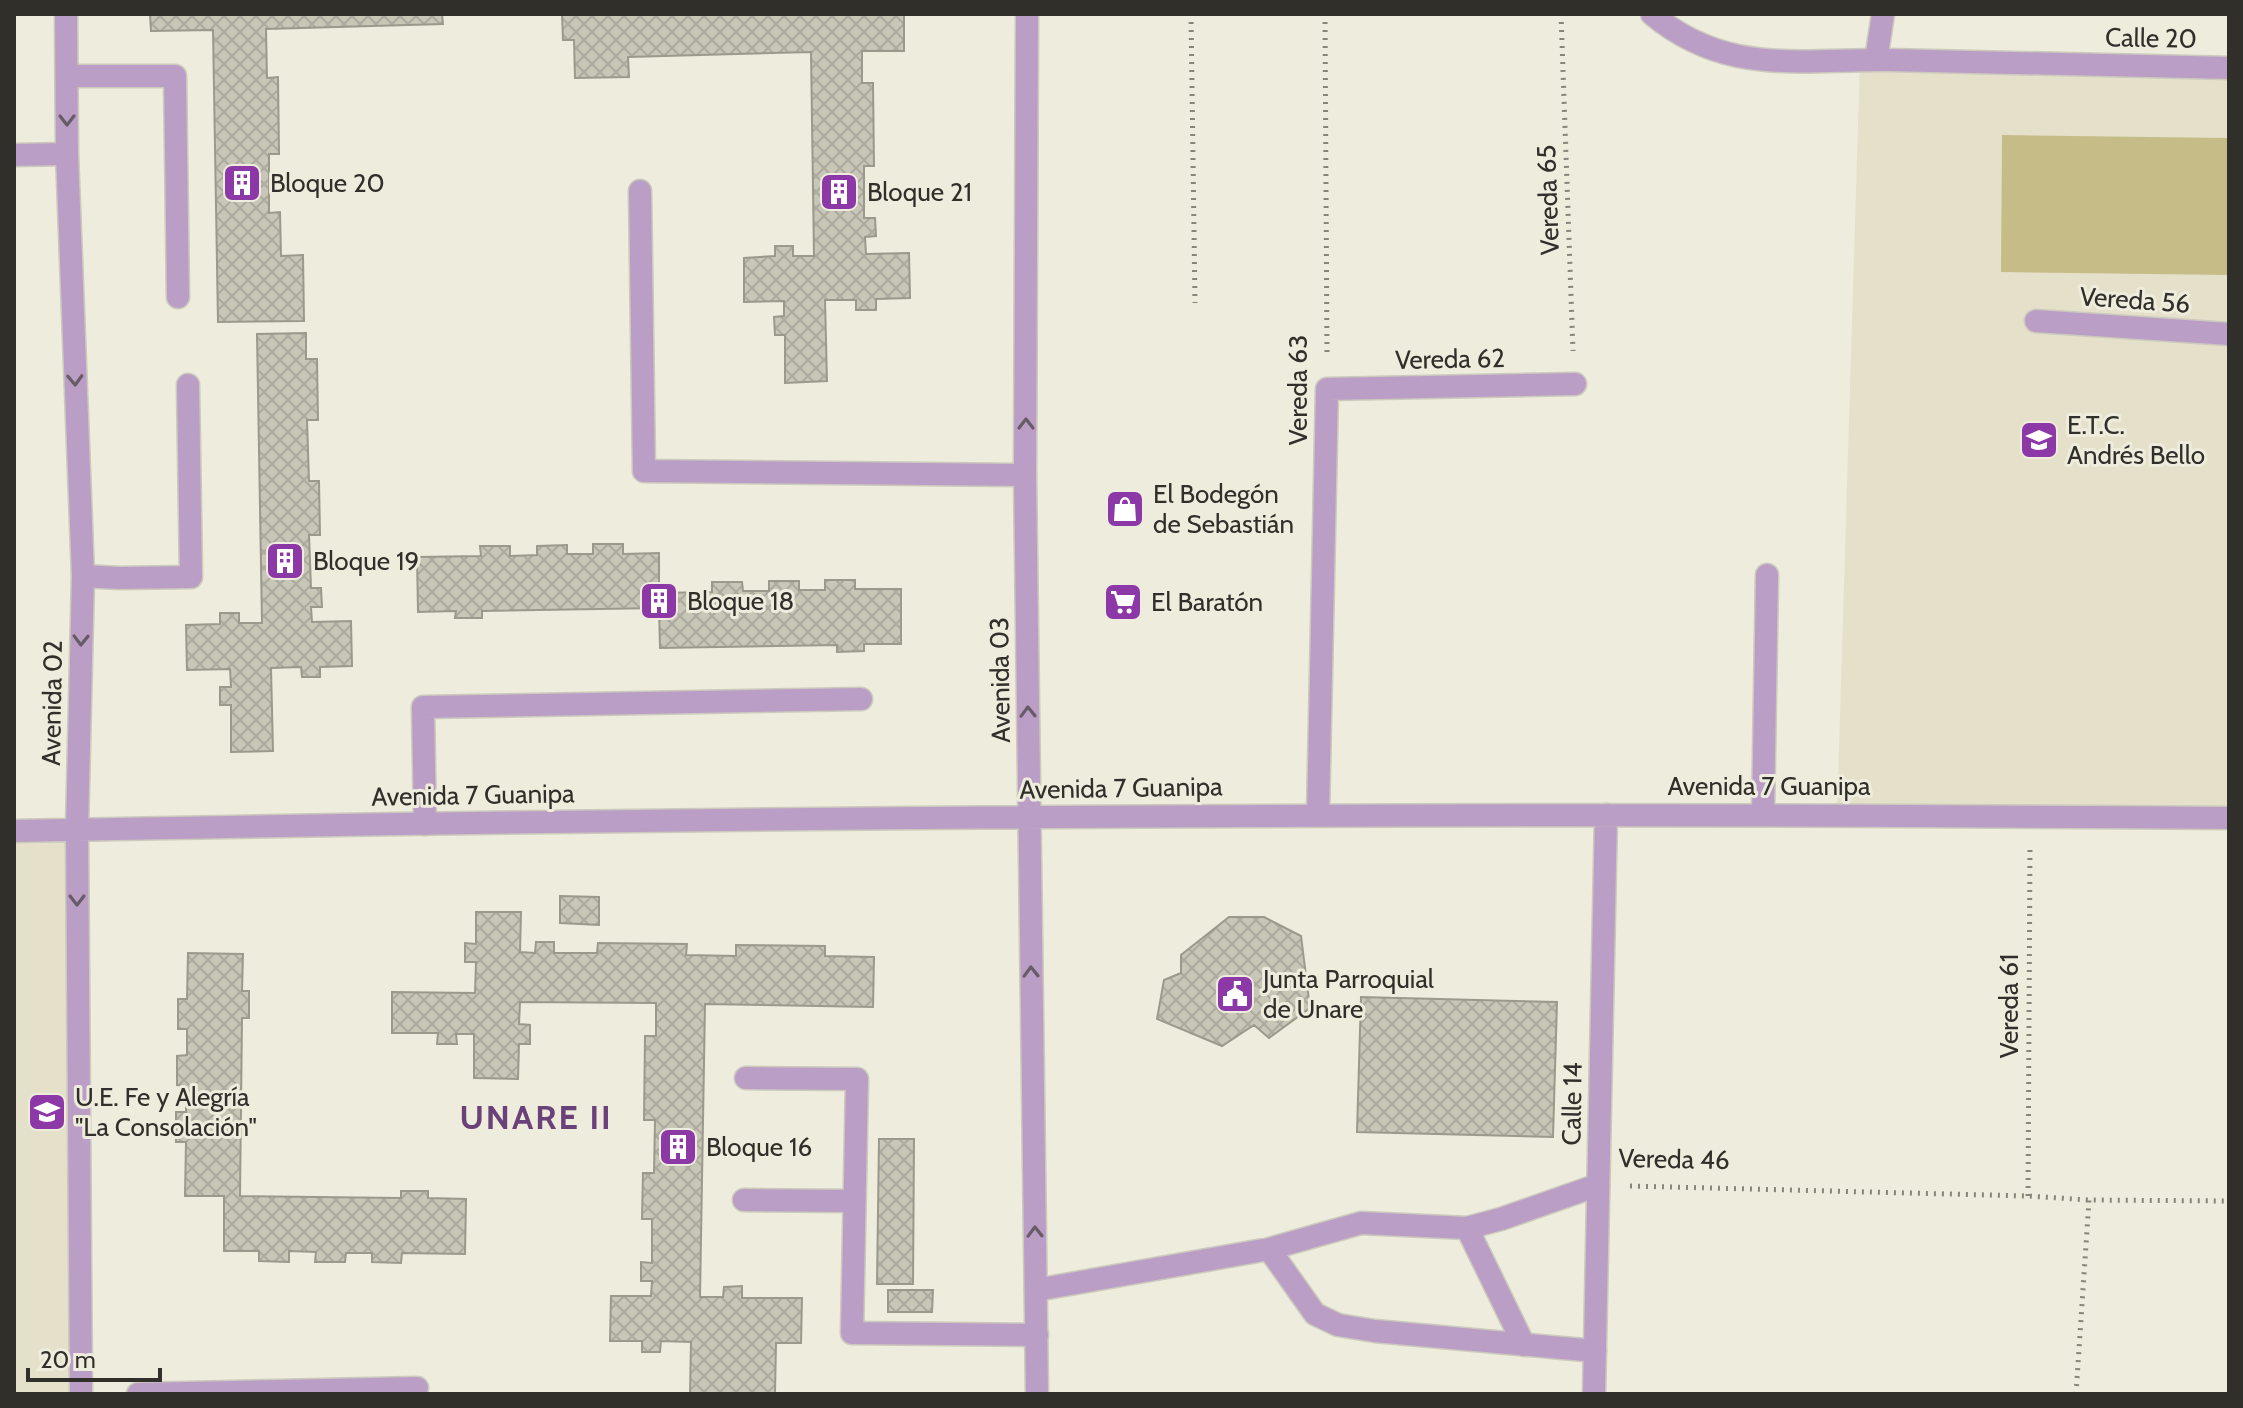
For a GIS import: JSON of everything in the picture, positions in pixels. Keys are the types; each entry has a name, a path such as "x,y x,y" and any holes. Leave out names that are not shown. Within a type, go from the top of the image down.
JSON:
{"street":[{"name":"Avenida 02","path":"66,14 67,154 83,576 77,829 81,1394"},
{"name":"Avenida 03","path":"1027,14 1025,475 1037,1394"},
{"name":"Calle 20","path":"1652,14 1672,31 1713,50 1787,61 1876,60 2229,68"},
{"path":"1876,60 1883,14"},
{"path":"67,76 175,76 178,297"},
{"path":"14,155 67,154"},
{"path":"640,191 644,471 1025,475"},
{"name":"Vereda 56","path":"2036,321 2229,334"},
{"name":"Vereda 62","path":"1327,389 1575,384"},
{"path":"83,576 191,577 188,385"},
{"name":"Vereda 63","path":"1318,814 1327,389"},
{"path":"1763,814 1767,575"},
{"path":"425,824 423,707 861,699"},
{"name":"Avenida 7 Guanipa","path":"14,831 1318,814 2229,818"},
{"name":"Calle 14","path":"1594,1394 1606,815"},
{"path":"746,1078 857,1079 852,1333 1037,1335"},
{"name":"Vereda 46","path":"1036,1290 1269,1249 1361,1223 1467,1228 1598,1185"},
{"path":"744,1200 854,1201"},
{"path":"1467,1228 1524,1345"},
{"path":"1269,1249 1315,1314 1338,1325 1595,1351"},
{"path":"138,1394 417,1388"}],"path":[{"path":"1191,14 1195,303"},
{"name":"Vereda 63","path":"1325,14 1327,389"},
{"name":"Vereda 65","path":"1561,14 1575,384"},
{"name":"Vereda 61","path":"2028,1196 2031,816"},
{"name":"Vereda 46","path":"1598,1185 2089,1200 2229,1201"},
{"path":"2076,1394 2089,1200"}],"shaded area":[{"name":"E.T.C. Andrés Bello","path":"1860,60 2229,66 2229,817 1837,814"},
{"path":"2002,135 2229,138 2229,275 2001,272"},
{"name":"U.E. Fe y Alegría \"La Consolación\"","path":"77,829 81,1394 14,1394 14,831"}],"building":[{"name":"Bloque 20","path":"150,14 442,14 443,24 266,29 267,78 278,77 279,154 269,154 269,213 280,212 281,256 303,255 304,321 218,322 213,30 151,31"},
{"name":"Bloque 21","path":"562,14 904,14 904,51 862,51 862,83 873,83 874,166 864,166 864,218 875,218 876,236 865,237 866,254 909,253 910,298 876,299 876,310 856,310 856,300 825,300 827,381 785,383 785,335 775,335 774,317 784,316 784,301 744,302 744,258 775,256 775,246 793,246 793,256 814,256 811,52 628,57 629,77 575,78 574,40 563,40"},
{"name":"Bloque 19","path":"306,333 306,359 317,359 318,420 307,420 309,481 319,481 320,535 309,535 311,588 321,588 322,607 311,607 312,622 351,621 352,666 320,667 320,677 302,677 301,667 271,668 273,751 231,752 231,705 220,705 220,687 231,687 230,669 187,670 186,625 220,624 220,613 239,613 239,623 262,623 257,334"},
{"name":"Bloque 18","path":"593,544 623,544 623,554 659,553 659,593 712,592 712,582 742,582 743,591 769,591 769,581 799,581 799,590 825,590 825,580 855,580 855,589 901,589 901,644 864,644 864,651 837,652 837,645 660,648 659,608 482,611 482,618 455,618 456,611 418,612 417,557 481,556 480,546 510,546 510,556 537,555 537,546 567,545 567,554 593,554"},
{"path":"560,896 599,897 599,925 560,923"},
{"name":"Bloque 16","path":"476,912 521,912 520,952 535,953 536,942 554,942 554,953 597,953 598,943 687,944 686,955 736,956 736,945 825,946 825,956 874,957 873,1007 705,1004 700,1297 723,1297 724,1287 742,1286 742,1298 802,1298 801,1343 776,1343 775,1394 690,1394 691,1342 661,1341 660,1352 642,1352 642,1341 610,1341 611,1296 651,1296 652,1281 641,1281 641,1262 652,1263 652,1219 642,1219 643,1173 654,1173 655,1120 644,1120 645,1036 656,1036 656,1003 520,1002 519,1024 530,1025 530,1044 519,1044 518,1079 474,1078 474,1034 456,1034 457,1044 437,1044 438,1033 392,1033 392,992 475,993 476,962 465,962 465,943 476,944"},
{"name":"Junta Parroquial de Unare","path":"1229,917 1264,917 1301,936 1310,1008 1269,1038 1254,1025 1222,1046 1157,1019 1164,980 1181,973 1181,955"},
{"path":"188,953 243,954 242,991 249,991 249,1018 242,1018 240,1196 401,1198 401,1191 428,1191 428,1198 466,1199 465,1254 402,1253 401,1263 372,1262 372,1253 346,1253 345,1262 315,1262 316,1252 289,1251 289,1262 259,1261 259,1251 224,1251 224,1196 185,1196 186,1142 176,1142 176,1112 186,1112 186,1086 177,1085 177,1056 187,1055 187,1029 178,1029 178,999 187,999"},
{"path":"1361,997 1557,1002 1553,1137 1357,1132"},
{"path":"879,1139 914,1139 913,1284 877,1284"},
{"path":"888,1290 933,1290 932,1312 888,1312"}],"place":[{"name":"Bloque 20","path":"242,183"},
{"name":"Bloque 21","path":"839,192"},
{"name":"E.T.C. Andrés Bello","path":"2039,440"},
{"name":"El Bodegón de Sebastián","path":"1125,509"},
{"name":"Bloque 19","path":"285,561"},
{"name":"Bloque 18","path":"659,601"},
{"name":"El Baratón","path":"1123,602"},
{"name":"Junta Parroquial de Unare","path":"1235,994"},
{"name":"U.E. Fe y Alegría \"La Consolación\"","path":"47,1112"},
{"name":"Bloque 16","path":"678,1147"}],"district":[{"name":"UNARE II","path":"536,1117"}]}
